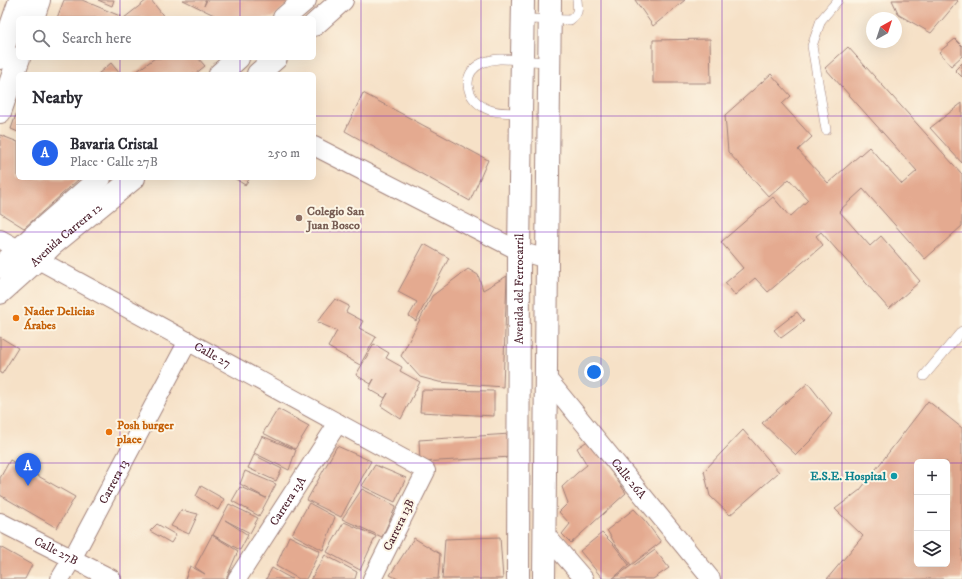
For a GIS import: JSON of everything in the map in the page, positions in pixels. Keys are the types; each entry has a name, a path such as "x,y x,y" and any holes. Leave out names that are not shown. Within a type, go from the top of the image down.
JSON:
{"main road":[{"path":"0,58 20,0"},
{"path":"34,16 39,0"},
{"path":"286,16 305,0"},
{"path":"316,23 342,0"},
{"name":"Avenida del Ferrocarril","path":"518,579 520,113 523,10"},
{"path":"544,579 546,259 550,10"},
{"path":"0,112 18,60"},
{"path":"222,72 236,60"},
{"path":"260,72 274,60"},
{"name":"Avenida Carrera 12","path":"0,267 98,180"},
{"name":"Avenida Carrera 12","path":"0,293 52,245 132,180"}],"street":[{"path":"316,147 519,251 546,259"},
{"name":"Calle 27","path":"0,239 426,470"},
{"name":"Carrera 13","path":"60,579 188,341"},
{"name":"Calle 26A","path":"546,377 711,579"},
{"name":"Carrera 13A","path":"237,579 338,423"},
{"name":"Carrera 13B","path":"372,579 426,470"},
{"name":"Calle 27B","path":"0,522 112,579"},
{"path":"545,534 584,579"}],"lane":[{"path":"523,10 550,10 570,20 575,16 578,9 577,0"},
{"path":"826,130 812,46 822,20 838,0"},
{"path":"520,113 496,112 484,108 473,100 468,90 468,79 472,71 482,63 499,58 549,62"},
{"path":"924,376 962,331"}],"building":[{"path":"64,0 82,0 120,16 58,16"},
{"path":"98,0 114,0 112,6"},
{"path":"147,0 151,0 163,16 127,16"},
{"path":"183,0 206,0 204,6 207,0 292,0 274,16 214,15"},
{"path":"635,0 685,0 653,26"},
{"path":"892,0 958,1 931,33 902,17 902,12 898,12"},
{"path":"710,39 711,83 653,83 653,40"},
{"path":"955,39 962,46 962,56 951,66 939,52"},
{"path":"848,47 962,174 962,226 925,259 863,189 839,211 870,246 881,236 920,281 889,309 821,232 816,236 823,245 768,292 755,278 735,295 725,283 743,268 721,242 773,197 790,217 808,200 789,179 769,197 728,152 725,115 771,74 791,96 782,104 812,137 798,150 828,183 869,147 902,184 917,171 825,68"},
{"path":"152,60 200,60 205,66 198,72 136,72"},
{"path":"111,63 118,72 100,72"},
{"path":"962,63 962,77 955,70"},
{"path":"363,93 488,160 470,201 345,131"},
{"path":"962,103 962,163 930,128"},
{"path":"16,115 16,131 11,129"},
{"path":"0,135 16,141 16,180 78,180 24,228 0,213"},
{"path":"237,180 249,180 245,185"},
{"path":"424,244 449,258 416,321 409,316 417,302 398,292"},
{"path":"468,269 478,275 483,290 507,276 503,387 439,382 420,377 401,356 432,296"},
{"path":"335,299 349,306 346,312 363,321 359,328 376,337 360,365 328,347 337,331 317,322"},
{"path":"797,312 804,321 781,338 774,330"},
{"path":"0,337 18,348 2,374 0,373"},
{"path":"374,344 389,353 386,358 402,367 400,371 420,382 401,419 381,406 388,393 385,398 369,389 374,379 371,384 356,375"},
{"path":"808,383 832,414 812,439 796,455 762,423"},
{"path":"422,390 494,391 494,416 420,412"},
{"name":"E.S.E. Hospital","path":"928,401 962,428 962,579 827,579 863,536 835,509 860,490"},
{"path":"278,409 309,426 295,449 263,433"},
{"path":"743,430 779,472 730,515 710,496 704,471"},
{"path":"510,434 512,457 420,462 419,440"},
{"path":"262,436 296,450 289,470 254,453"},
{"path":"589,440 626,493 571,543 562,534 570,524 559,512 568,503 562,487 587,465 577,448"},
{"path":"337,446 371,461 341,517 307,500"},
{"path":"254,455 282,469 276,481 248,468"},
{"path":"10,460 75,497 57,528 0,495 0,478"},
{"path":"375,465 406,478 395,502 362,486"},
{"path":"245,471 276,484 259,516 232,501 240,487 266,498 240,484"},
{"path":"201,486 224,499 218,510 196,496"},
{"path":"362,489 396,506 382,537 342,519"},
{"path":"309,503 335,517 323,550 292,534"},
{"path":"229,504 258,518 250,533 225,520 248,535 240,550 213,535"},
{"path":"634,509 661,542 631,565 615,544 607,530"},
{"path":"181,510 198,514 189,534 171,526"},
{"path":"344,522 376,536 360,570 327,552"},
{"path":"157,524 176,535 171,543 150,531"},
{"path":"602,533 614,545 629,565 612,579 603,579 580,551"},
{"path":"212,535 238,551 226,579 185,579 190,566 205,574 195,567"},
{"path":"289,536 320,551 306,579 299,579 276,566"},
{"path":"500,537 503,579 442,579 445,539"},
{"path":"414,538 440,554 438,579 398,579 390,575"},
{"path":"0,547 32,565 25,579 0,579"},
{"path":"655,550 669,568 653,579 613,579 632,565 633,566"},
{"path":"325,555 357,572 355,579 311,579"},
{"path":"272,568 292,579 266,579"}],"place":[{"name":"Colegio San Juan Bosco","path":"299,218"},
{"name":"Nader Delicias Árabes","path":"16,318"},
{"name":"Posh burger place","path":"109,432"},
{"name":"E.S.E. Hospital","path":"894,476"},
{"name":"Bavaria Cristal","path":"28,486"}]}
